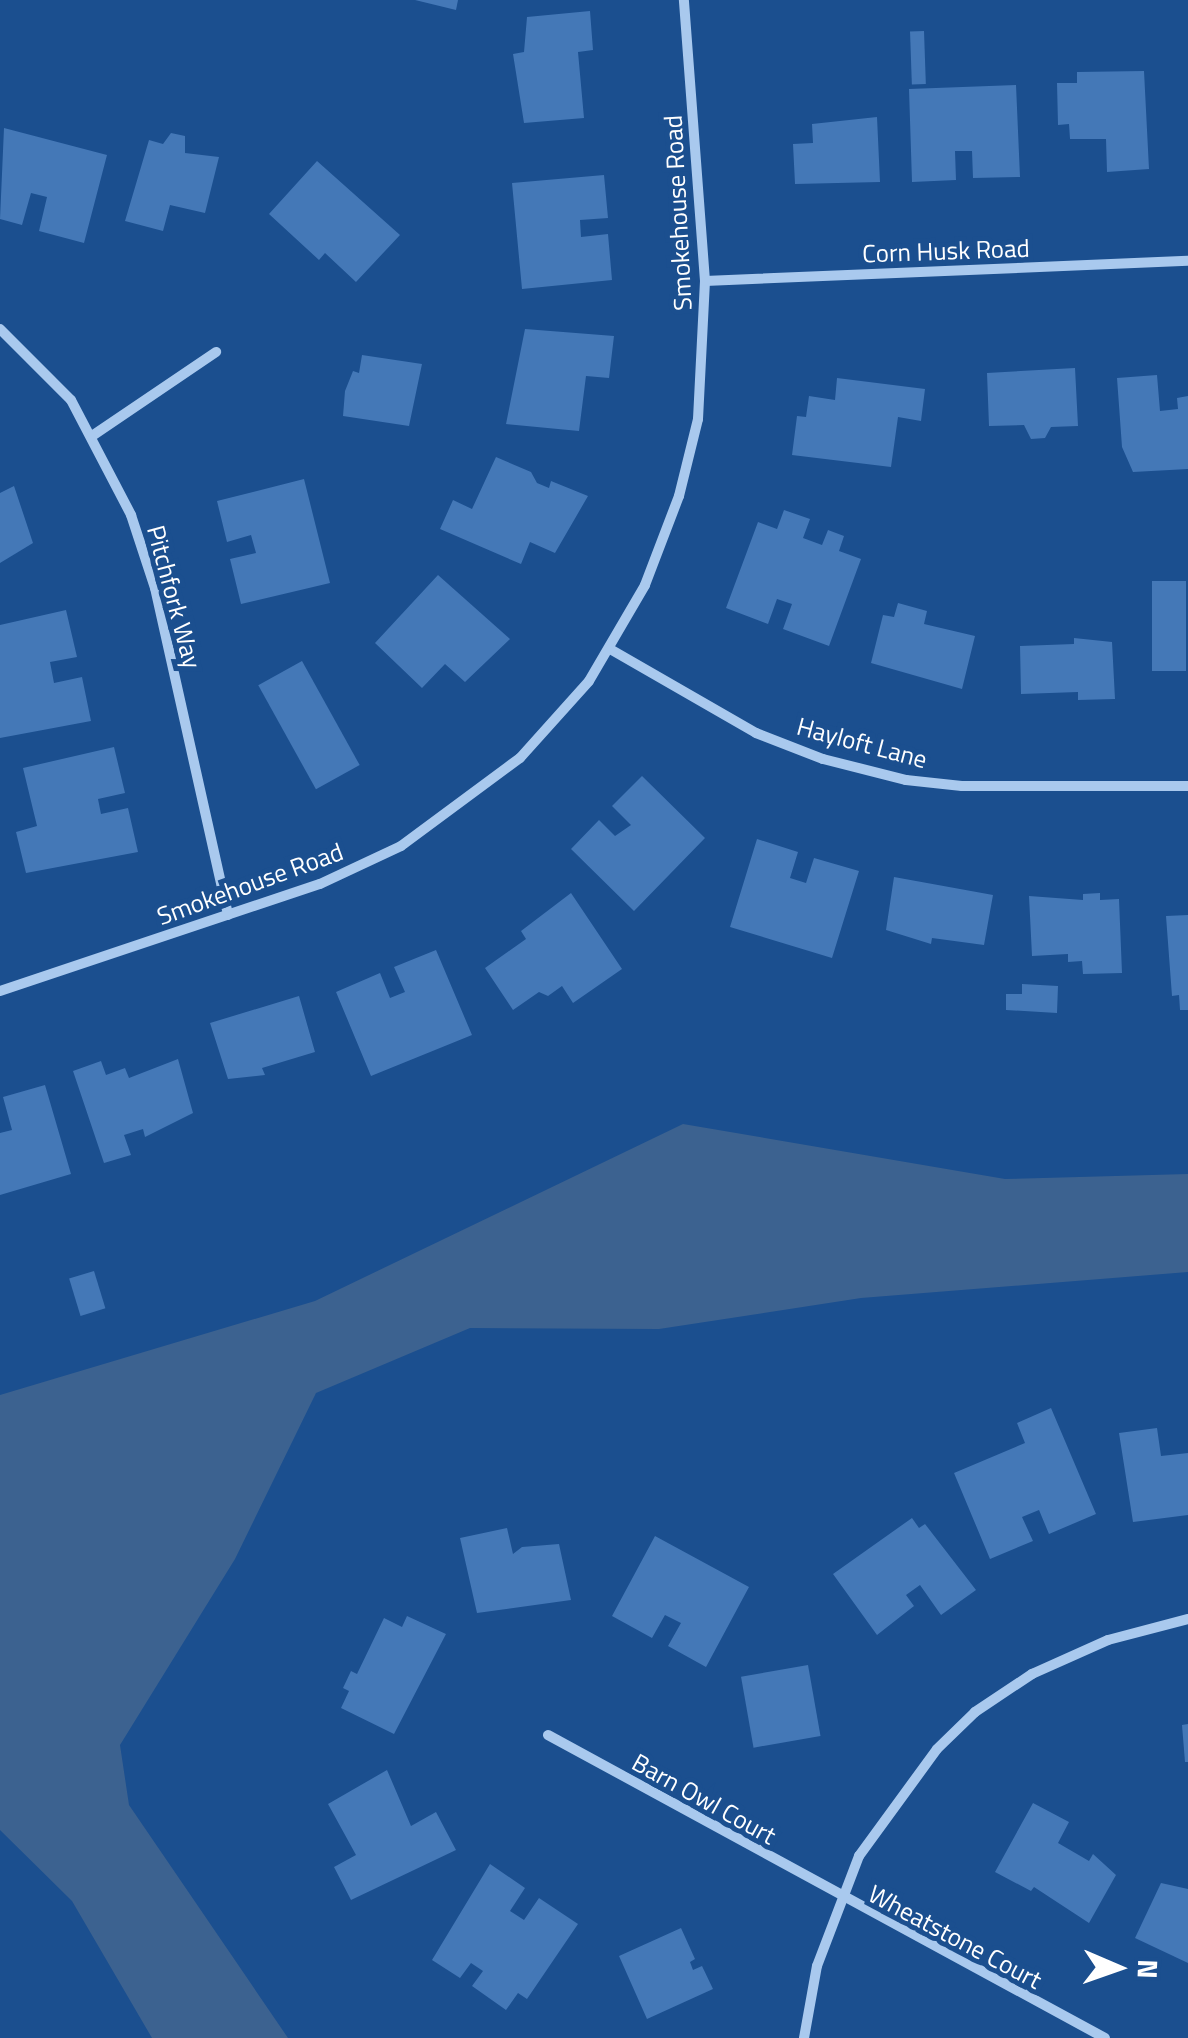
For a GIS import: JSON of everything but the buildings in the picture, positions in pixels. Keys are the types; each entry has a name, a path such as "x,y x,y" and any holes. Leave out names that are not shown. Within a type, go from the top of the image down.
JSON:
{"street":[{"name":"Smokehouse Road","path":"0,992 336,876 463,805 561,716 610,648 644,585 679,496 698,419 705,281 684,0"},
{"name":"Corn Husk Road","path":"705,281 1188,261"},
{"name":"Pitchfork Way","path":"0,328 45,368 92,436 130,516 155,588 228,915"},
{"path":"92,436 216,352"},
{"name":"Hayloft Lane","path":"610,648 756,732 823,759 906,780 962,786 1188,786"},
{"path":"804,2038 817,1966 840,1898 894,1799 975,1712 1032,1674 1108,1640 1188,1620"},
{"name":"Barn Owl Court","path":"548,1736 840,1898"},
{"name":"Wheatstone Court","path":"840,1898 1106,2038"}],"water":[{"path":"683,1124 1005,1179 1188,1174 1188,1272 861,1298 659,1329 470,1328 316,1393 235,1559 120,1745 129,1805 288,2038 152,2038 72,1901 0,1830 0,1395 315,1301"}]}
